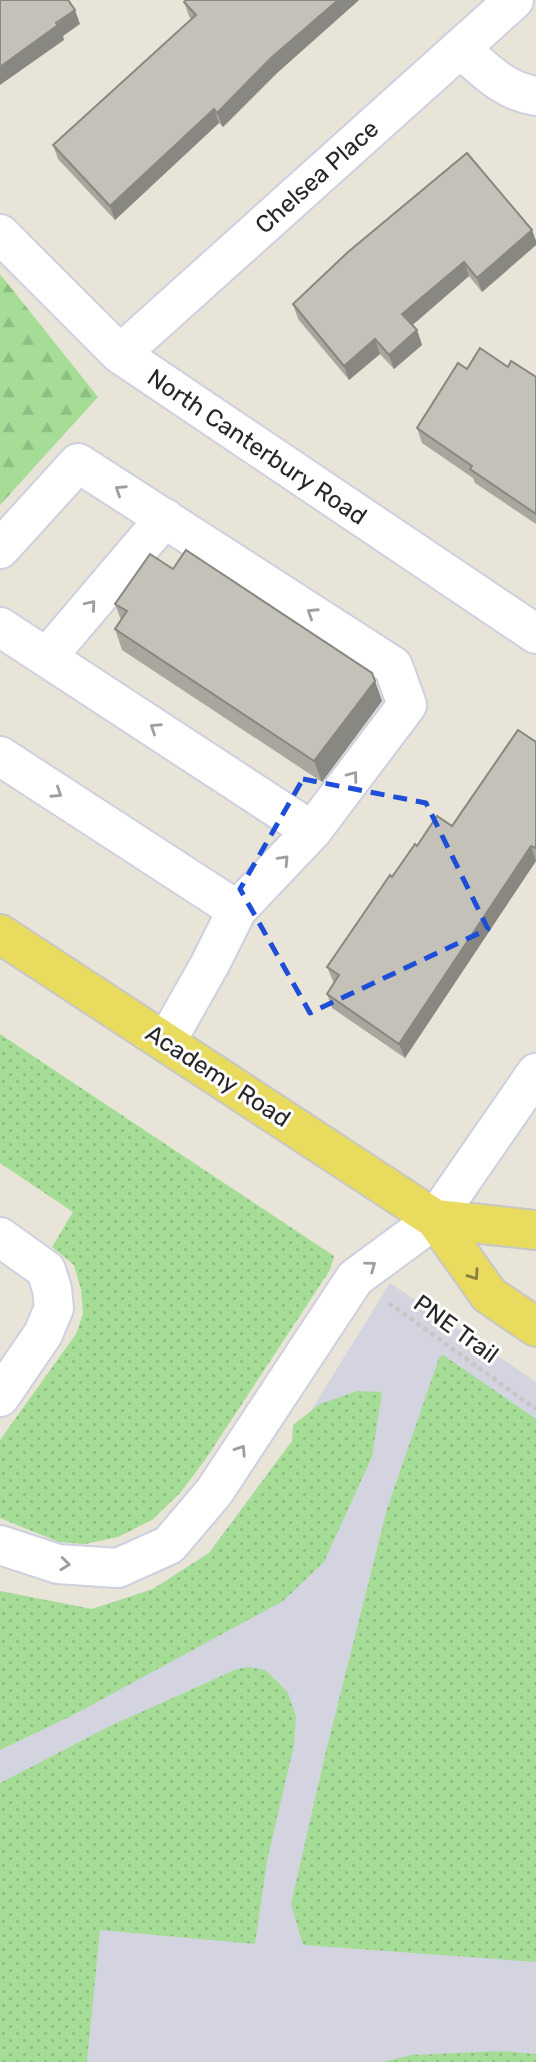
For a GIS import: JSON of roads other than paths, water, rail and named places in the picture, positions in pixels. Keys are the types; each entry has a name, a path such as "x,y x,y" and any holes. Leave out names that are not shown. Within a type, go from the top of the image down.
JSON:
{"main road":[{"name":"Academy Road","path":"0,933 435,1219 489,1295 536,1327"},
{"name":"Academy Road","path":"435,1219 536,1230"}],"street":[{"name":"Chelsea Place","path":"120,354 514,0"},
{"path":"460,48 498,83 520,94 536,96"},
{"name":"North Canterbury Road","path":"0,233 120,354 536,634"},
{"path":"0,549 78,463 393,666 407,705 312,831 237,910 166,1042"},
{"path":"47,657 165,519"},
{"path":"0,627 312,831"},
{"path":"0,756 237,910"},
{"path":"0,1545 58,1564 118,1567 169,1545 214,1492 355,1278 435,1219 536,1073"},
{"path":"0,1237 46,1270 54,1308 43,1334 0,1397"}]}
